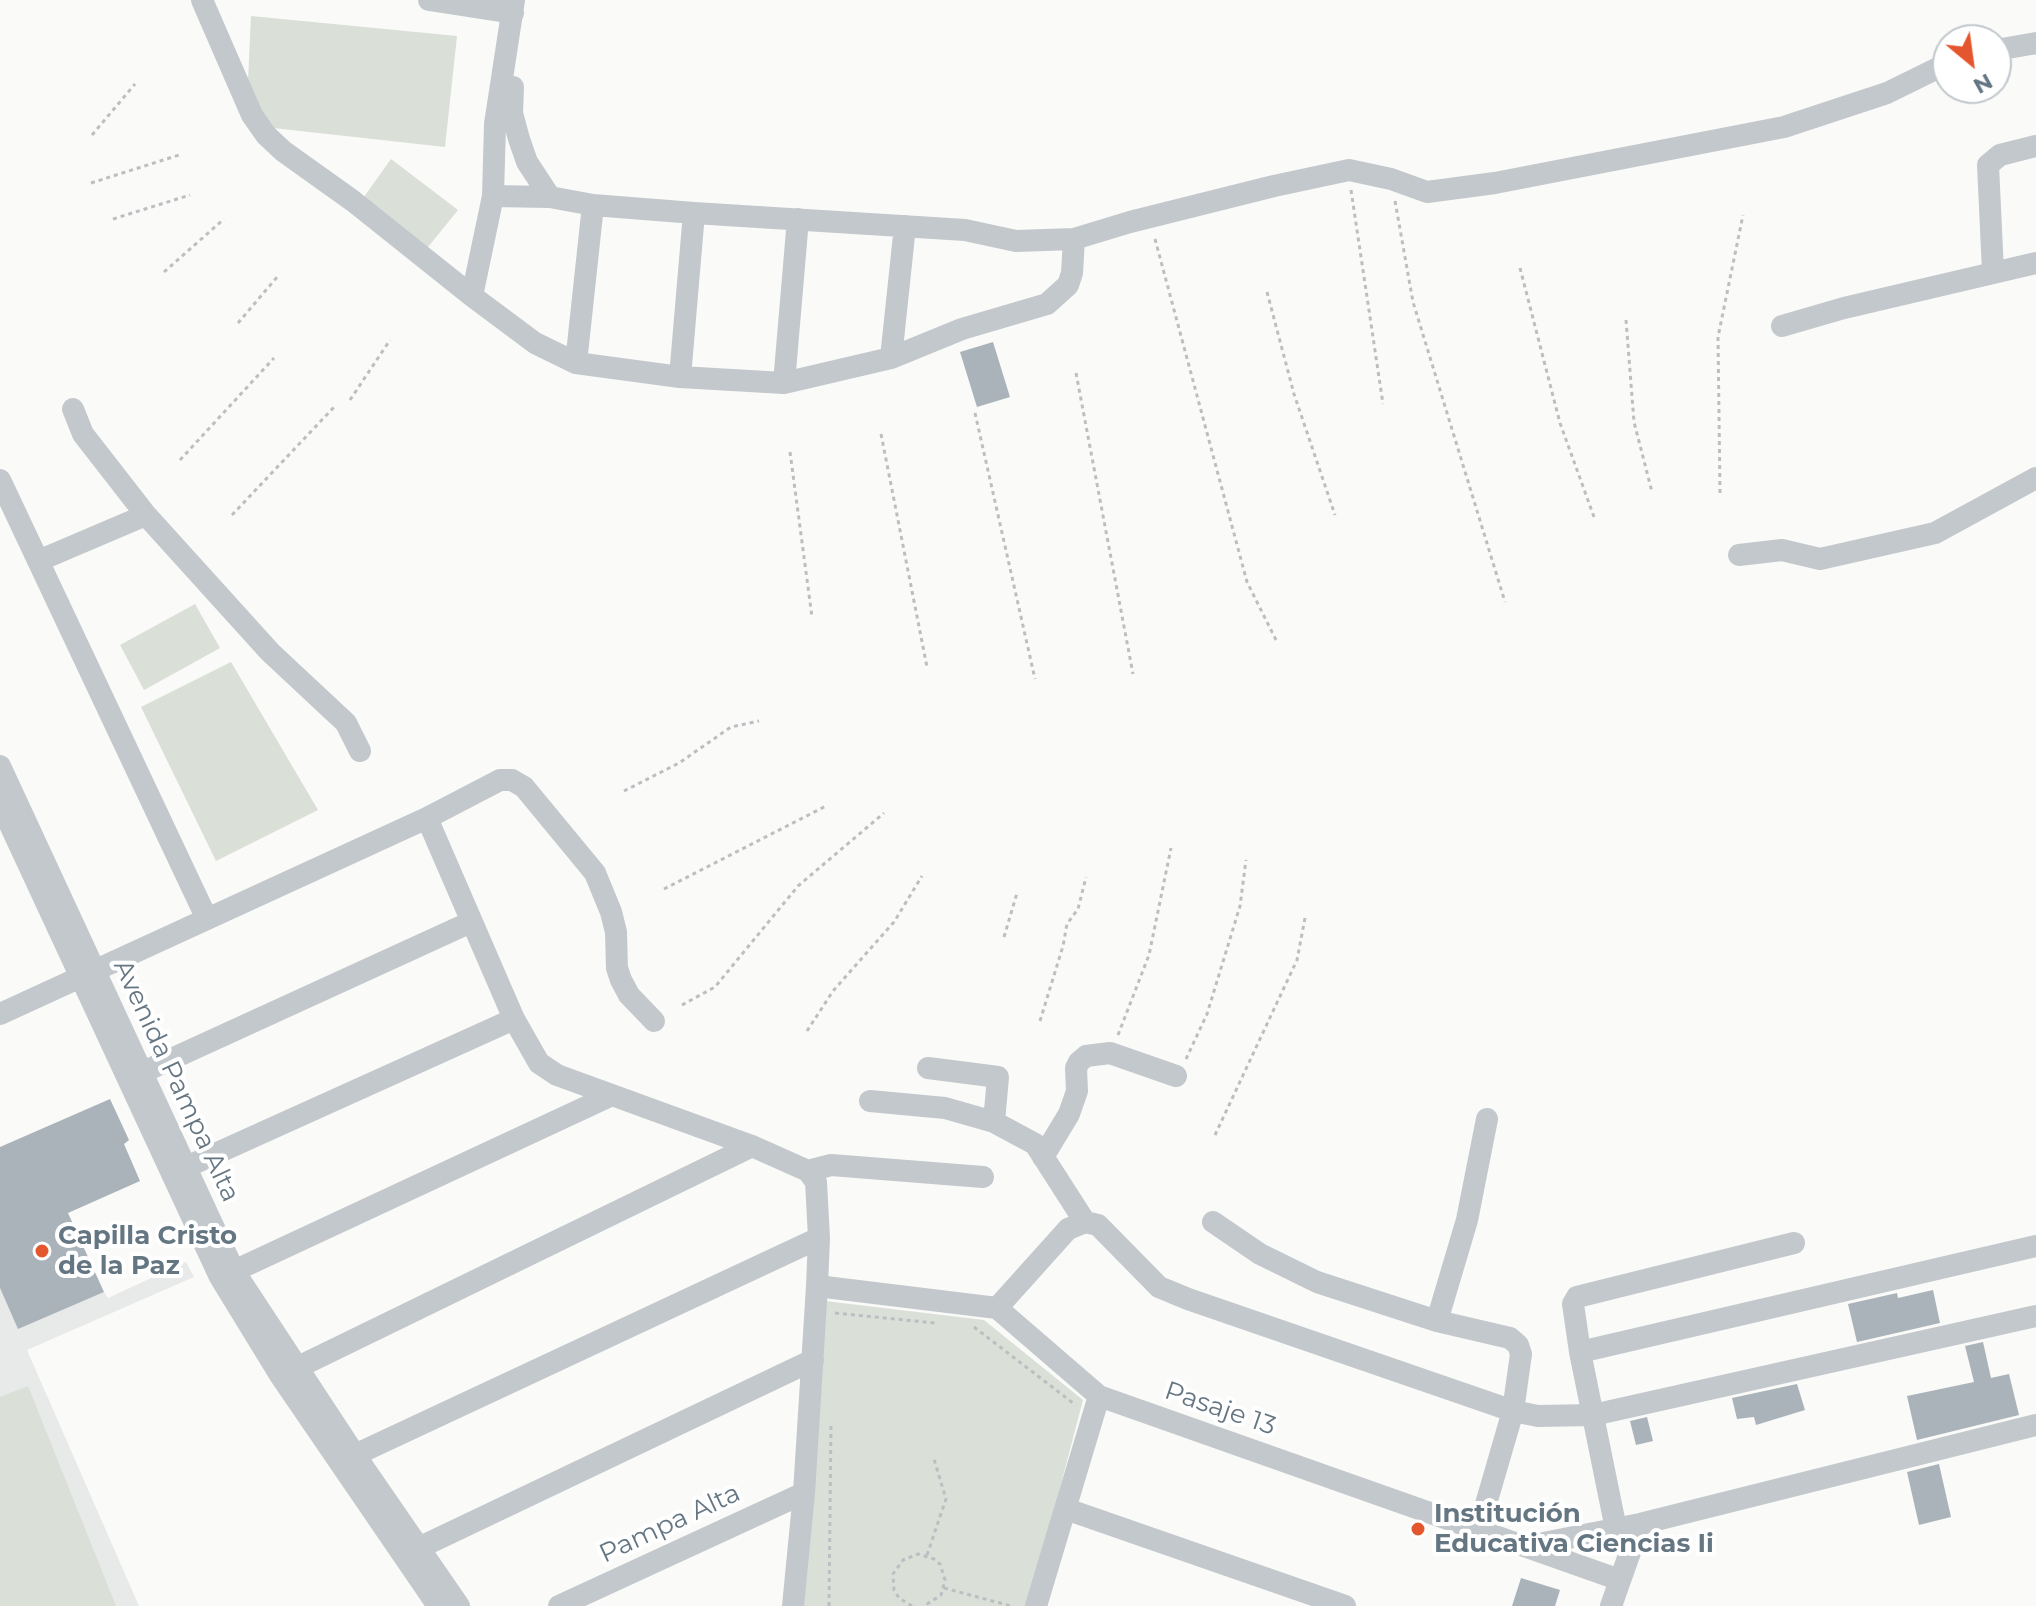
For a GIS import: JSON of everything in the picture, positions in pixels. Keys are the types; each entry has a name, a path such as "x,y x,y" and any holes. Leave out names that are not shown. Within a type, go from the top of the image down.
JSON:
{"street":[{"path":"202,0 252,115 266,135 535,343 576,363 680,377 784,383 891,358 962,329 1047,304 1068,285 1072,273 1074,239"},
{"path":"429,0 514,7"},
{"path":"472,296 493,196 495,124 514,7"},
{"path":"514,7 512,113 527,162 550,197"},
{"path":"2012,47 2036,43"},
{"path":"493,196 550,197 593,205 965,230 1016,241 1074,239 1274,186 1349,170 1391,179 1427,192 1495,183 1784,127 1887,93 1932,71"},
{"path":"1993,272 1988,165 2000,155 2036,146"},
{"path":"576,363 593,205"},
{"path":"680,377 694,213"},
{"path":"784,383 798,219"},
{"path":"891,358 905,226"},
{"path":"1782,326 1844,308 2036,263"},
{"path":"73,409 83,434 146,515 270,652 346,723 360,751"},
{"path":"1739,555 1782,550 1820,559 1935,533 2036,478"},
{"path":"0,480 207,919"},
{"path":"38,561 146,515"},
{"name":"Avenida Pampa Alta","path":"0,766 86,973"},
{"path":"0,1014 427,818 500,780 512,780 524,787 595,873 616,932 617,968 621,980 629,995 654,1021"},
{"name":"Avenida Pampa Alta","path":"0,803 134,1076 178,1171 220,1277 411,1551 459,1606"},
{"path":"427,818 514,1019 539,1063 557,1075 752,1146 808,1171 816,1182 819,1238 813,1360 793,1606"},
{"path":"134,1076 471,922"},
{"path":"178,1171 514,1019"},
{"path":"1043,1157 1069,1114 1077,1091 1075,1074 1079,1062 1086,1056 1110,1053 1176,1076"},
{"path":"928,1068 998,1077 994,1122"},
{"path":"234,1271 612,1095"},
{"path":"870,1101 945,1108 994,1122 1035,1144 1085,1222"},
{"path":"1437,1321 1467,1220 1487,1119"},
{"path":"288,1371 752,1146"},
{"path":"808,1171 831,1165 983,1177"},
{"name":"Avenida Pampa Alta","path":"178,1171 288,1371"},
{"path":"817,1286 997,1308 1068,1229 1085,1222 1098,1225 1159,1287 1513,1411 1538,1416 1593,1415 2036,1316"},
{"path":"1213,1222 1260,1254 1317,1282 1437,1321 1510,1338 1518,1345 1521,1354 1513,1411 1479,1528"},
{"path":"348,1458 819,1238"},
{"path":"1616,1529 1580,1352 1573,1304 1577,1297 1794,1243"},
{"path":"1580,1352 2036,1246"},
{"name":"Pasaje 13","path":"997,1308 1099,1396 1620,1580"},
{"path":"411,1551 813,1360"},
{"path":"1036,1606 1099,1396"},
{"path":"1527,1546 1640,1524 2036,1425"},
{"name":"Pampa Alta","path":"559,1606 804,1493"},
{"path":"1066,1509 1345,1606"},
{"path":"1611,1606 1640,1524"},
{"name":"Avenida Pampa Alta","path":"411,1551 438,1606"}],"path":[{"path":"92,135 135,84"},
{"path":"91,183 179,155"},
{"path":"1349,170 1383,404"},
{"path":"1391,179 1413,302 1505,602"},
{"path":"113,219 190,195"},
{"path":"1720,493 1718,337 1743,215"},
{"path":"1150,218 1247,582 1276,640"},
{"path":"164,272 224,219"},
{"path":"1520,268 1560,423 1594,517"},
{"path":"238,323 278,276"},
{"path":"1267,292 1294,394 1335,515"},
{"path":"1626,320 1634,422 1652,492"},
{"path":"350,400 390,340"},
{"path":"180,460 274,358"},
{"path":"1076,373 1133,674"},
{"path":"232,515 336,405"},
{"path":"975,413 1035,679"},
{"path":"881,434 927,667"},
{"path":"790,452 812,617"},
{"path":"624,791 679,763 731,727 759,721"},
{"path":"664,889 826,806"},
{"path":"682,1005 715,987 798,886 884,813"},
{"path":"1110,1053 1149,955 1171,848"},
{"path":"1176,1076 1207,1014 1240,906 1246,860"},
{"path":"807,1031 833,991 894,922 922,876"},
{"path":"1040,1021 1067,924 1078,909 1086,877"},
{"path":"1004,937 1017,893"},
{"path":"1215,1135 1297,960 1305,918"},
{"path":"832,1313 943,1324"},
{"path":"975,1327 1078,1407"},
{"path":"829,1606 831,1421"},
{"path":"927,1555 946,1499 934,1459"},
{"path":"912,1606 902,1604 892,1582 897,1566 910,1556 927,1555 940,1564 945,1580 944,1588 935,1601 924,1606"},
{"path":"944,1588 1011,1606"}],"shaded area":[{"path":"251,16 457,36 445,147 246,125"},
{"path":"391,159 458,210 424,252 361,201"},
{"path":"195,604 220,648 144,690 120,645"},
{"path":"231,662 318,810 216,861 141,707"},
{"path":"186,1262 194,1277 27,1350 139,1606 0,1606 0,1288 18,1328 104,1292 108,1298"},
{"path":"825,1301 984,1320 1083,1400 1029,1606 800,1606"},
{"path":"28,1386 116,1606 0,1606 0,1397"}],"building":[{"path":"993,342 1010,397 977,407 960,352"},
{"name":"Capilla Cristo de la Paz","path":"110,1099 129,1140 124,1144 140,1181 68,1213 104,1292 18,1329 0,1288 0,1147"},
{"path":"1933,1290 1940,1323 1857,1342 1848,1304 1897,1293 1898,1298"},
{"path":"1983,1342 1991,1378 2009,1374 2019,1415 1917,1440 1907,1396 1974,1382 1965,1346"},
{"path":"1797,1384 1805,1410 1756,1425 1754,1417 1737,1419 1732,1398"},
{"path":"1647,1417 1653,1441 1636,1445 1630,1421"},
{"path":"1939,1464 1951,1517 1919,1525 1907,1472"},
{"path":"1521,1578 1560,1590 1555,1606 1512,1606"}],"place":[{"name":"Capilla Cristo de la Paz","path":"42,1251"},
{"name":"Institución Educativa Ciencias Ii","path":"1418,1529"}]}
